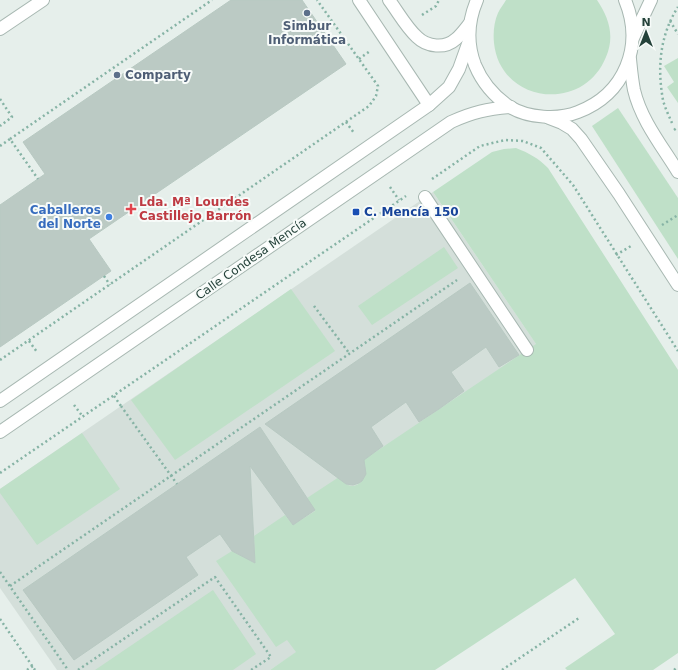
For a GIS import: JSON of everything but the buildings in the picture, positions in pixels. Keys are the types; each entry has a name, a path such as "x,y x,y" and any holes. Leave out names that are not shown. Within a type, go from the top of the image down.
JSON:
{"street":[{"path":"0,29 43,0"},
{"path":"359,0 429,105"},
{"path":"390,0 417,38 426,43 438,46 446,45 456,39 470,22"},
{"path":"477,0 470,22 469,41 472,58 486,85 496,96 510,107 526,113 544,116 561,116 578,113 600,101 620,80 630,58"},
{"path":"625,0 630,12 633,38 630,58 634,90 640,110 678,172"},
{"path":"633,38 651,0"},
{"name":"Calle Condesa Mencía","path":"0,401 429,105 448,87 459,69 469,41"},
{"name":"Calle Condesa Mencía","path":"0,432 451,122 469,114 488,109 510,107"},
{"path":"544,116 562,123 572,129 580,139 619,194 678,285"},
{"path":"425,198 528,350"}],"path":[{"path":"0,146 212,0"},
{"path":"0,360 369,106 376,96 378,86 317,0"},
{"path":"678,7 670,20 662,41 660,67 663,100 674,130 678,136"},
{"path":"670,20 678,34"},
{"path":"0,99 12,117 0,126"},
{"path":"674,130 678,127"},
{"path":"10,139 38,179"},
{"path":"430,180 480,146 505,140 523,141 541,148 573,185 678,350"},
{"path":"0,473 412,192"},
{"path":"10,586 473,269"},
{"path":"104,276 110,285"},
{"path":"314,306 350,354"},
{"path":"114,396 177,484"},
{"path":"0,572 68,670"},
{"path":"78,670 215,577 271,657 252,670"},
{"path":"502,670 579,618"},
{"path":"0,619 35,670"},
{"path":"28,670 33,666"},
{"path":"674,670 678,667"}],"shaded area":[{"path":"433,192 606,447 270,670 57,670 0,588 0,489"}],"green space":[{"path":"506,0 597,0 607,20 610,42 606,57 595,75 580,87 562,93 544,94 526,89 511,79 500,63 494,43 494,28 497,16"},
{"path":"678,58 678,103 667,87 674,82 664,66"},
{"path":"618,108 678,198 678,259 592,126"},
{"path":"516,148 541,161 548,168 678,370 678,653 653,670 567,670 565,668 615,634 575,578 435,670 270,670 296,652 287,640 276,647 216,561 232,551 255,563 254,536 285,515 293,525 315,511 307,498 339,477 346,484 351,486 360,483 365,476 362,461 536,344 433,192 492,152"},
{"path":"444,247 458,268 372,325 358,306"},
{"path":"291,289 335,351 175,460 131,400"},
{"path":"82,433 120,489 37,545 0,493 0,489"},
{"path":"213,590 256,654 233,670 95,670"}],"place":[{"name":"Simbur Informática","path":"307,13"},
{"name":"Comparty","path":"117,75"},
{"name":"Lda. Mª Lourdes Castillejo Barrón","path":"131,209"},
{"name":"C. Mencía 150","path":"356,212"},
{"name":"Caballeros del Norte","path":"109,217"}]}
